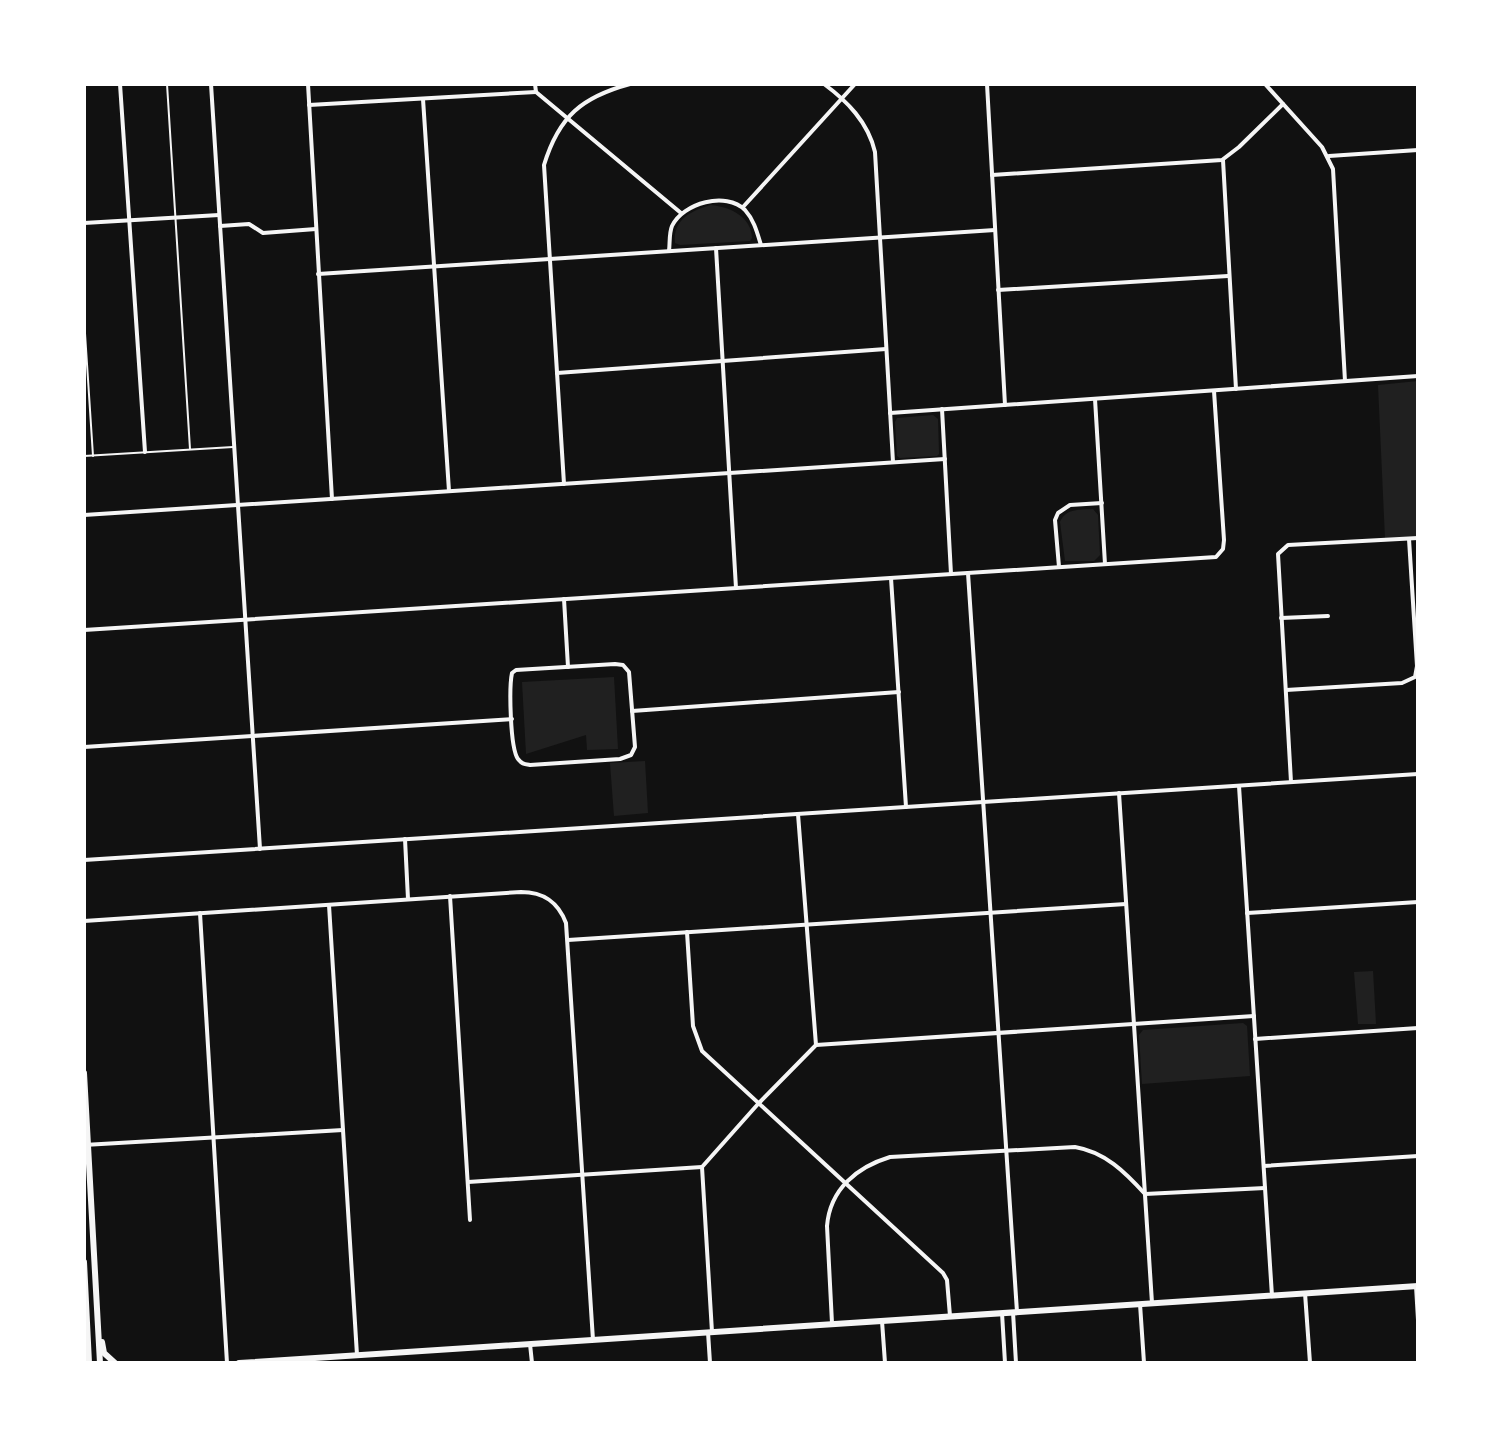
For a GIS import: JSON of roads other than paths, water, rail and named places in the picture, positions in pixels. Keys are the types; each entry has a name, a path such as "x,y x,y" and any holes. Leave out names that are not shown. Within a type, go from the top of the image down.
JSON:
{"main road":[{"path":"84,1073 100,1363"},
{"path":"84,1262 89,1363"},
{"path":"239,1363 354,1358 1417,1286"},
{"path":"98,1327 104,1353 115,1363"}],"street":[{"path":"120,84 145,452"},
{"path":"211,84 260,849"},
{"path":"308,84 332,499"},
{"path":"535,84 536,92"},
{"path":"564,484 544,165 567,117 583,102 607,90 630,84"},
{"path":"824,84 842,98 864,124 874,146 893,462"},
{"path":"743,207 855,84"},
{"path":"987,84 1005,405"},
{"path":"1265,84 1328,156 1333,169 1345,381"},
{"path":"309,105 536,92 681,213"},
{"path":"423,99 449,491"},
{"path":"992,175 1222,160 1284,103"},
{"path":"1328,156 1418,150"},
{"path":"1222,160 1236,389"},
{"path":"669,251 671,227 681,213 699,203 724,201 743,207 755,225 761,245"},
{"path":"84,223 219,215"},
{"path":"220,226 249,224 263,233 316,229"},
{"path":"318,274 995,230"},
{"path":"716,248 736,588"},
{"path":"998,290 1228,276"},
{"path":"557,373 886,349"},
{"path":"890,413 1418,376"},
{"path":"84,630 1211,558 1221,553 1224,540 1214,391"},
{"path":"1095,399 1105,564"},
{"path":"942,409 951,574"},
{"path":"84,515 945,459"},
{"path":"1059,567 1055,520 1058,513 1070,505 1102,503"},
{"path":"1286,690 1402,683 1415,677 1417,666 1409,538"},
{"path":"1291,782 1278,554 1284,547 1418,538"},
{"path":"968,573 999,1032 1016,1363"},
{"path":"891,578 906,807"},
{"path":"564,599 568,667"},
{"path":"1281,618 1328,616"},
{"path":"615,664 623,665 629,672 635,747 631,755 620,759 523,764 515,752 512,673 516,670 568,667 615,664"},
{"path":"632,711 899,692"},
{"path":"84,747 512,719"},
{"path":"84,860 1418,774"},
{"path":"1239,786 1272,1296"},
{"path":"1119,793 1152,1303"},
{"path":"798,814 816,1045"},
{"path":"405,839 408,899"},
{"path":"84,921 535,892 554,902 566,923 568,940 593,1340"},
{"path":"450,896 470,1220"},
{"path":"1247,913 1418,902"},
{"path":"568,940 1126,904"},
{"path":"329,905 354,1358"},
{"path":"200,913 227,1363"},
{"path":"687,932 693,1026 699,1044 714,1064 946,1276 950,1316"},
{"path":"710,1363 702,1167 816,1045 1254,1016"},
{"path":"1255,1039 1418,1028"},
{"path":"86,1145 343,1130"},
{"path":"832,1324 827,1219 844,1182 869,1165 890,1157 1067,1147 1093,1150 1128,1175 1145,1194"},
{"path":"1264,1166 1418,1156"},
{"path":"468,1182 702,1167"},
{"path":"1145,1194 1265,1188"},
{"path":"1417,1286 1418,1320"},
{"path":"1305,1293 1310,1363"},
{"path":"1140,1304 1144,1363"},
{"path":"1002,1313 1005,1363"},
{"path":"882,1321 885,1363"},
{"path":"530,1344 532,1363"}],"lane":[{"path":"167,84 190,449"},
{"path":"84,318 93,456"},
{"path":"84,456 234,446"}]}
